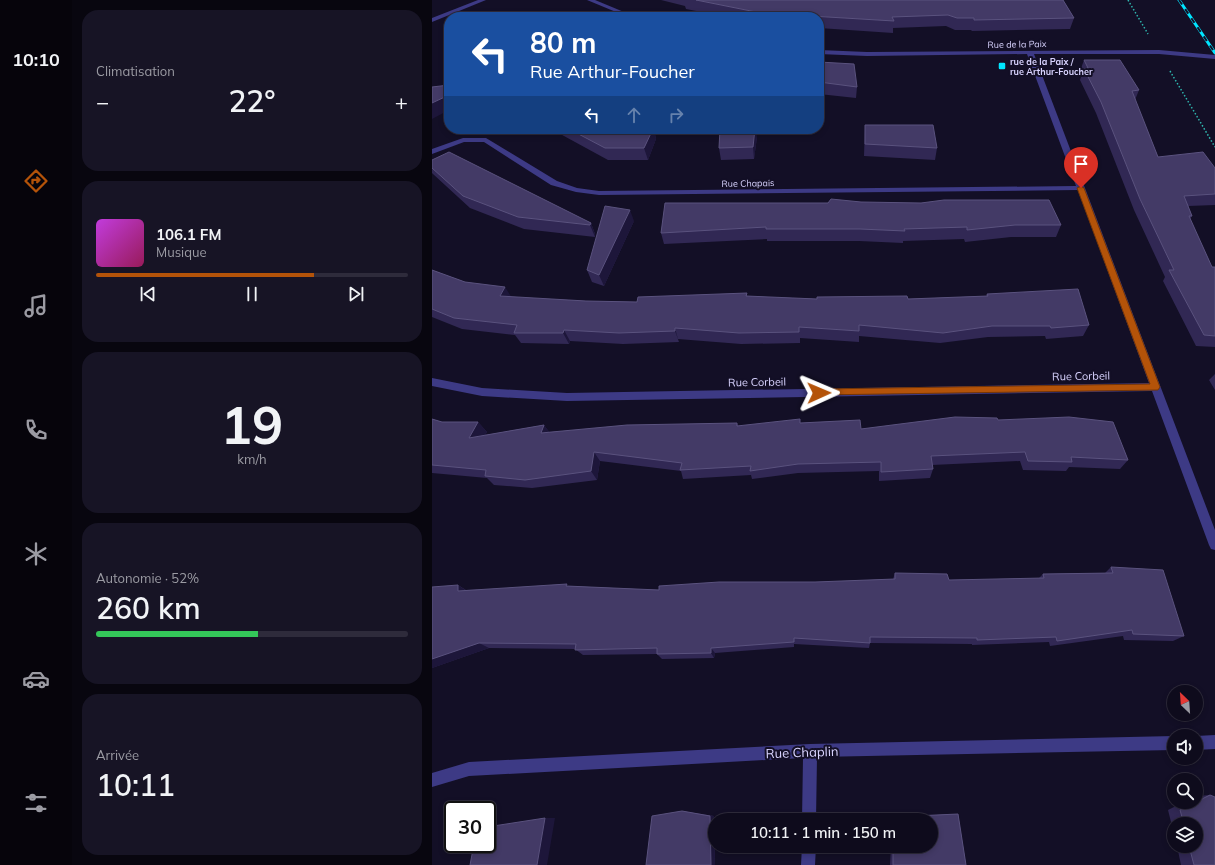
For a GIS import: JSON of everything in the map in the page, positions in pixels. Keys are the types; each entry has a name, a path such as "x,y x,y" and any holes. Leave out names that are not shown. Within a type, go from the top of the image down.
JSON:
{"street":[{"path":"452,12 483,0"},
{"path":"590,0 620,12"},
{"path":"432,20 444,15"},
{"name":"Rue de la Paix","path":"824,52 867,54 1159,52 1215,57"},
{"path":"1030,53 1215,545"},
{"name":"Rue Chapais","path":"432,152 463,140 486,140 554,183 576,190 599,193 1081,188"},
{"name":"Rue Corbeil","path":"432,382 452,388 519,396 567,397 1155,387"},
{"path":"1203,743 1215,742"},
{"name":"Rue Chaplin","path":"432,780 469,769 810,751 1167,743"},
{"path":"809,813 810,751"},
{"path":"808,853 808,865"}],"path":[{"path":"1128,0 1215,147"}],"building":[{"path":"696,0 1063,0 1074,18 974,20 974,18 957,18 948,15 892,17 894,21 824,17 824,12 756,12"},
{"path":"1084,60 1120,60 1139,90 1132,91 1158,157 1203,152 1215,168 1215,194 1184,196 1192,216 1189,216 1212,267 1215,267 1215,336 1204,335 1169,270 1174,270 1140,199 1101,102 1084,69 1088,68"},
{"path":"824,62 854,64 857,87 824,83"},
{"path":"444,86 444,97 432,103 432,87"},
{"path":"865,125 933,125 937,148 865,144"},
{"path":"578,134 651,134 644,148 605,148"},
{"path":"720,134 754,134 753,147 719,148"},
{"path":"449,152 591,223 590,225 518,217 463,196 432,168 432,160"},
{"path":"831,199 861,202 921,203 944,200 1049,200 1061,225 1015,225 967,230 967,227 904,229 905,231 860,229 766,229 766,227 661,233 665,203 828,203"},
{"path":"605,206 630,210 599,275 587,270"},
{"path":"432,270 465,282 505,287 500,296 586,301 637,302 638,297 747,293 746,296 817,299 817,297 907,296 908,299 988,296 987,294 1078,289 1089,325 1051,328 1050,326 992,326 943,333 859,325 859,331 799,327 799,332 739,333 675,328 675,331 619,333 564,330 563,333 514,333 517,325 454,318 432,309"},
{"path":"955,417 997,418 998,420 1069,417 1113,422 1128,460 1071,457 1072,462 1028,461 1025,452 931,456 933,469 881,472 881,462 798,464 750,471 751,466 680,470 682,463 594,452 591,471 525,480 485,476 486,470 432,465 432,419 442,422 478,422 469,438 544,425 541,433 627,425 737,423 737,426 800,419 800,423 860,420 861,429"},
{"path":"1111,567 1163,570 1184,636 1133,634 1132,630 1057,641 1056,637 977,640 977,638 870,637 870,643 794,638 794,642 711,648 711,653 657,654 657,648 575,650 576,644 479,643 432,659 432,587 458,585 458,591 567,584 566,586 659,590 659,586 719,582 815,582 895,579 895,573 947,574 949,580 1044,578 1043,574 1113,573"},
{"path":"1210,795 1215,797 1215,865 1194,865 1191,853 1203,853 1203,817 1182,817 1180,810 1203,809 1203,798"},
{"path":"682,811 708,816 708,853 711,853 711,865 646,865 652,816"},
{"path":"958,814 966,865 893,865 893,853 938,853 938,815"},
{"path":"545,818 537,865 470,865 472,853 496,853 496,826"}],"railway":[{"path":"1179,0 1215,53"}],"place":[{"name":"rue de la Paix / rue Arthur-Foucher","path":"1002,66"}],"route":[{"path":"819,393 1155,387 1081,188"}]}
